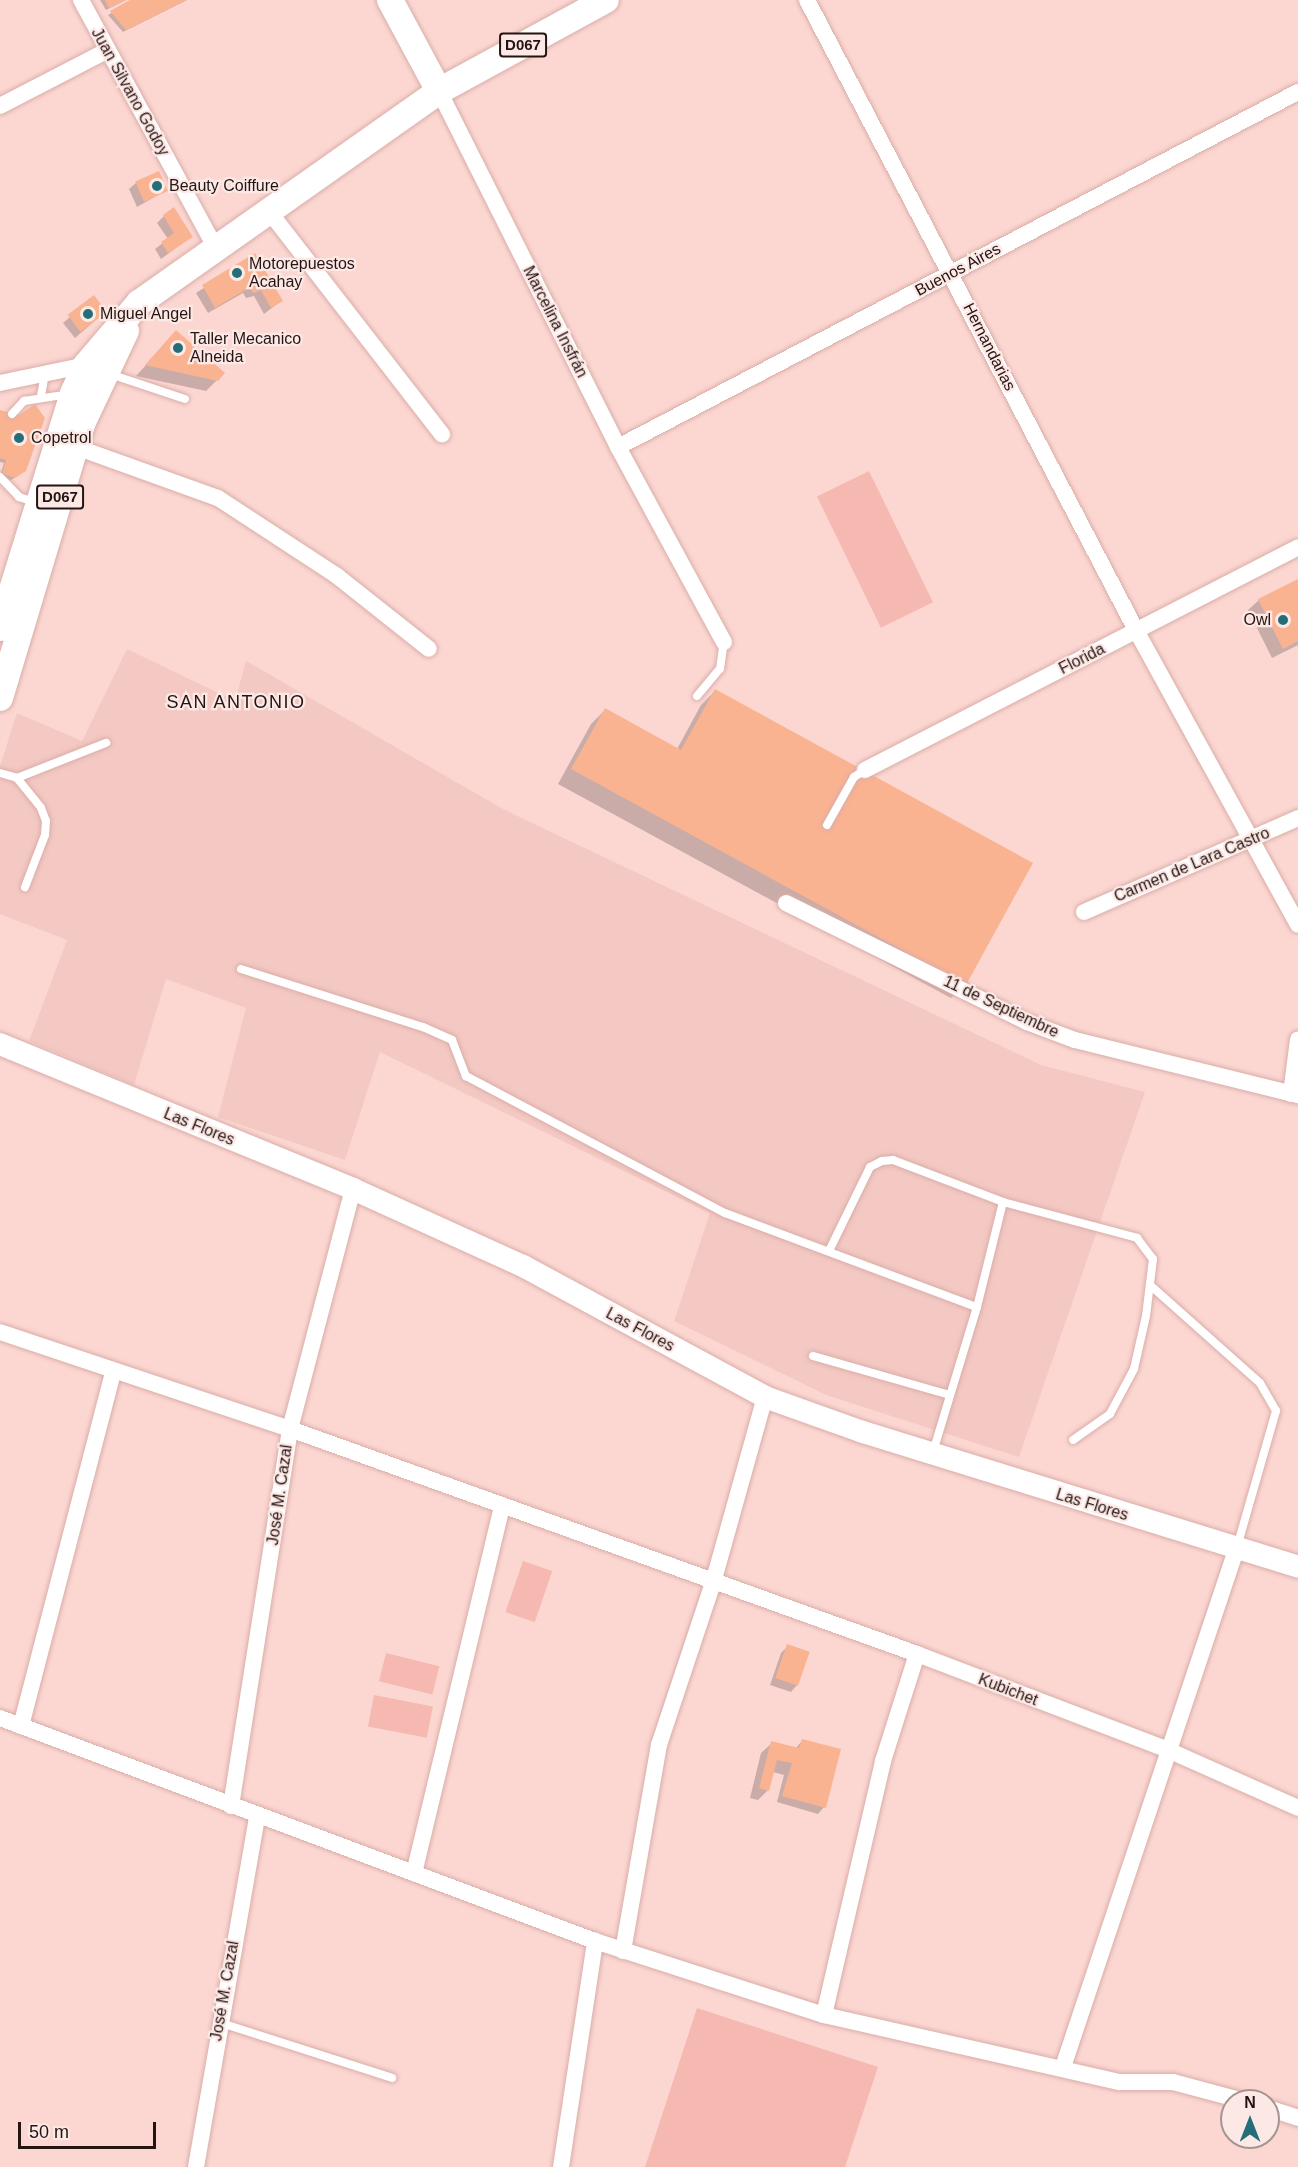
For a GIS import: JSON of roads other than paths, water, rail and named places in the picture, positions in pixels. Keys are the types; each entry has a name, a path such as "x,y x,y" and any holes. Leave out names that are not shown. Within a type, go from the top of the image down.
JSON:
{"main road":[{"name":"Marcelina Insfrán","path":"390,0 440,91"},
{"name":"D067","path":"0,628 73,393 96,369 139,303 215,247 440,91 606,0"},
{"name":"D067","path":"0,698 76,447 96,369"}],"street":[{"name":"Juan Silvano Godoy","path":"81,0 106,51 215,247"},
{"name":"Hernandarias","path":"807,0 1137,632 1298,925"},
{"path":"0,106 106,51"},
{"name":"Marcelina Insfrán","path":"440,91 618,447 724,642"},
{"name":"Buenos Aires","path":"618,447 1298,92"},
{"path":"268,210 442,434"},
{"path":"0,383 45,374 96,369"},
{"path":"76,447 218,498 337,576 429,649"},
{"name":"Florida","path":"865,770 1137,632 1298,547"},
{"name":"Carmen de Lara Castro","path":"1084,912 1252,841 1298,818"},
{"name":"11 de Septiembre","path":"786,903 1027,1022 1075,1040 1294,1094"},
{"path":"1294,1094 1298,1039"},
{"name":"Las Flores","path":"0,1044 353,1189 523,1266 765,1397 1236,1550 1298,1568"},
{"name":"José M. Cazal","path":"231,1806 290,1430 353,1189"},
{"name":"Kubichet","path":"0,1332 290,1430 917,1654 1168,1750 1298,1808"},
{"path":"21,1726 113,1372"},
{"path":"623,1951 659,1745 713,1583 765,1397"},
{"path":"414,1873 502,1507"},
{"path":"1063,2067 1236,1550"},
{"path":"824,2015 883,1761 917,1654"},
{"path":"0,1718 595,1941 824,2015 1063,2067 1119,2082 1173,2082 1220,2095"},
{"name":"José M. Cazal","path":"196,2167 218,2022 257,1816"},
{"path":"561,2167 595,1941"},
{"path":"1280,2112 1298,2118"}],"lane":[{"path":"96,369 185,399"},
{"path":"41,396 45,374"},
{"path":"12,414 24,401 41,396 73,393"},
{"path":"0,477 19,497 39,504"},
{"path":"697,696 720,669 724,642"},
{"path":"0,773 17,777 106,743"},
{"path":"827,825 854,777 865,770"},
{"path":"17,777 41,808 46,821 45,836 25,887"},
{"path":"241,969 423,1027 452,1040 466,1076 724,1213 977,1307"},
{"path":"829,1251 870,1167 882,1161 893,1160 1003,1202 1137,1238 1153,1259 1134,1368 1110,1414 1073,1440"},
{"path":"933,1452 977,1307 1003,1202"},
{"path":"1150,1285 1260,1383 1276,1411 1236,1550"},
{"path":"813,1356 950,1395"},
{"path":"218,2022 392,2078"}],"place":[{"name":"Beauty Coiffure","path":"157,186"},
{"name":"Motorepuestos Acahay","path":"237,273"},
{"name":"Miguel Angel","path":"88,314"},
{"name":"Taller Mecanico Alneida","path":"178,348"},
{"name":"Copetrol","path":"19,438"},
{"name":"Owl","path":"1283,620"}],"district":[{"name":"SAN ANTONIO","path":"236,702"}]}
